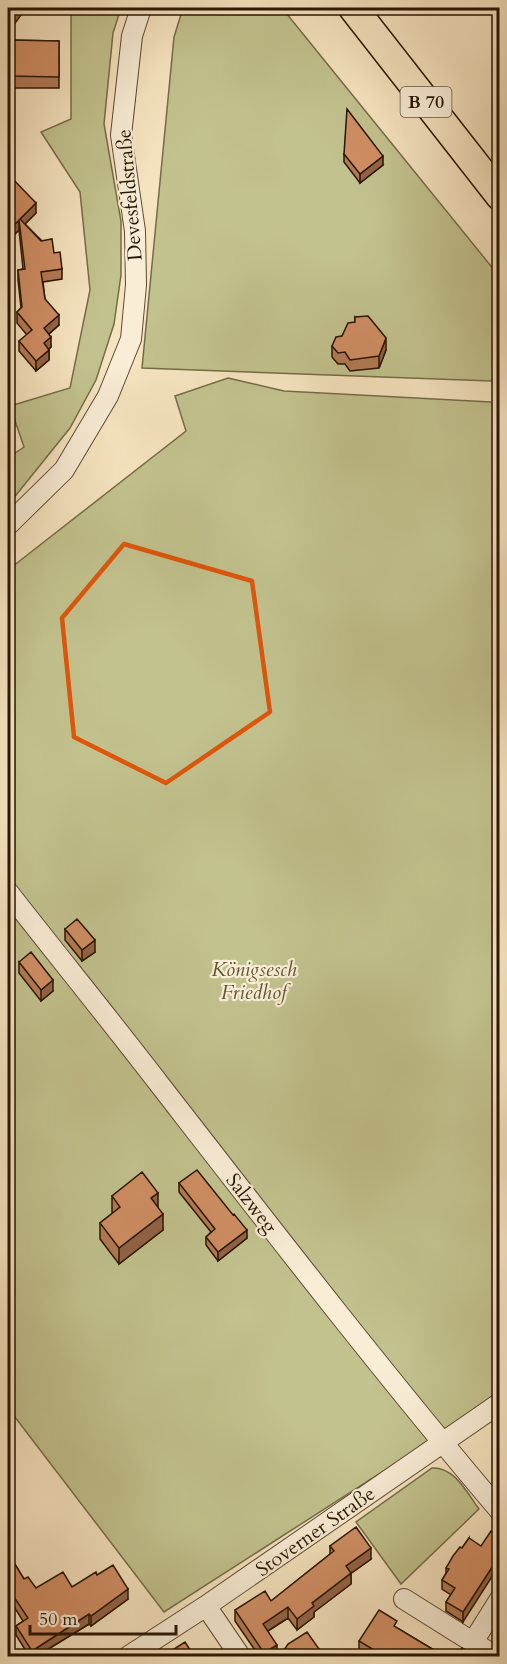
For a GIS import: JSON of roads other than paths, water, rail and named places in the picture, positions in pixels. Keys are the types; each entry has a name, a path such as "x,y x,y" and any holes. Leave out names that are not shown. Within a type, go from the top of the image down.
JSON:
{"highway":[{"name":"B 70","path":"353,8 500,196"}],"street":[{"name":"Devesfeldstraße","path":"8,525 63,470 108,396 130,339 136,285 135,231 121,135 132,36 141,8"},
{"name":"Salzweg","path":"8,892 442,1443 500,1511"},
{"name":"Stoverner Straße","path":"129,1656 206,1606 500,1403"},
{"path":"404,1599 495,1656"},
{"path":"473,1642 500,1599"},
{"path":"206,1606 240,1656"}],"park label":[{"name":"Königsesch Friedhof","path":"254,980"}]}
